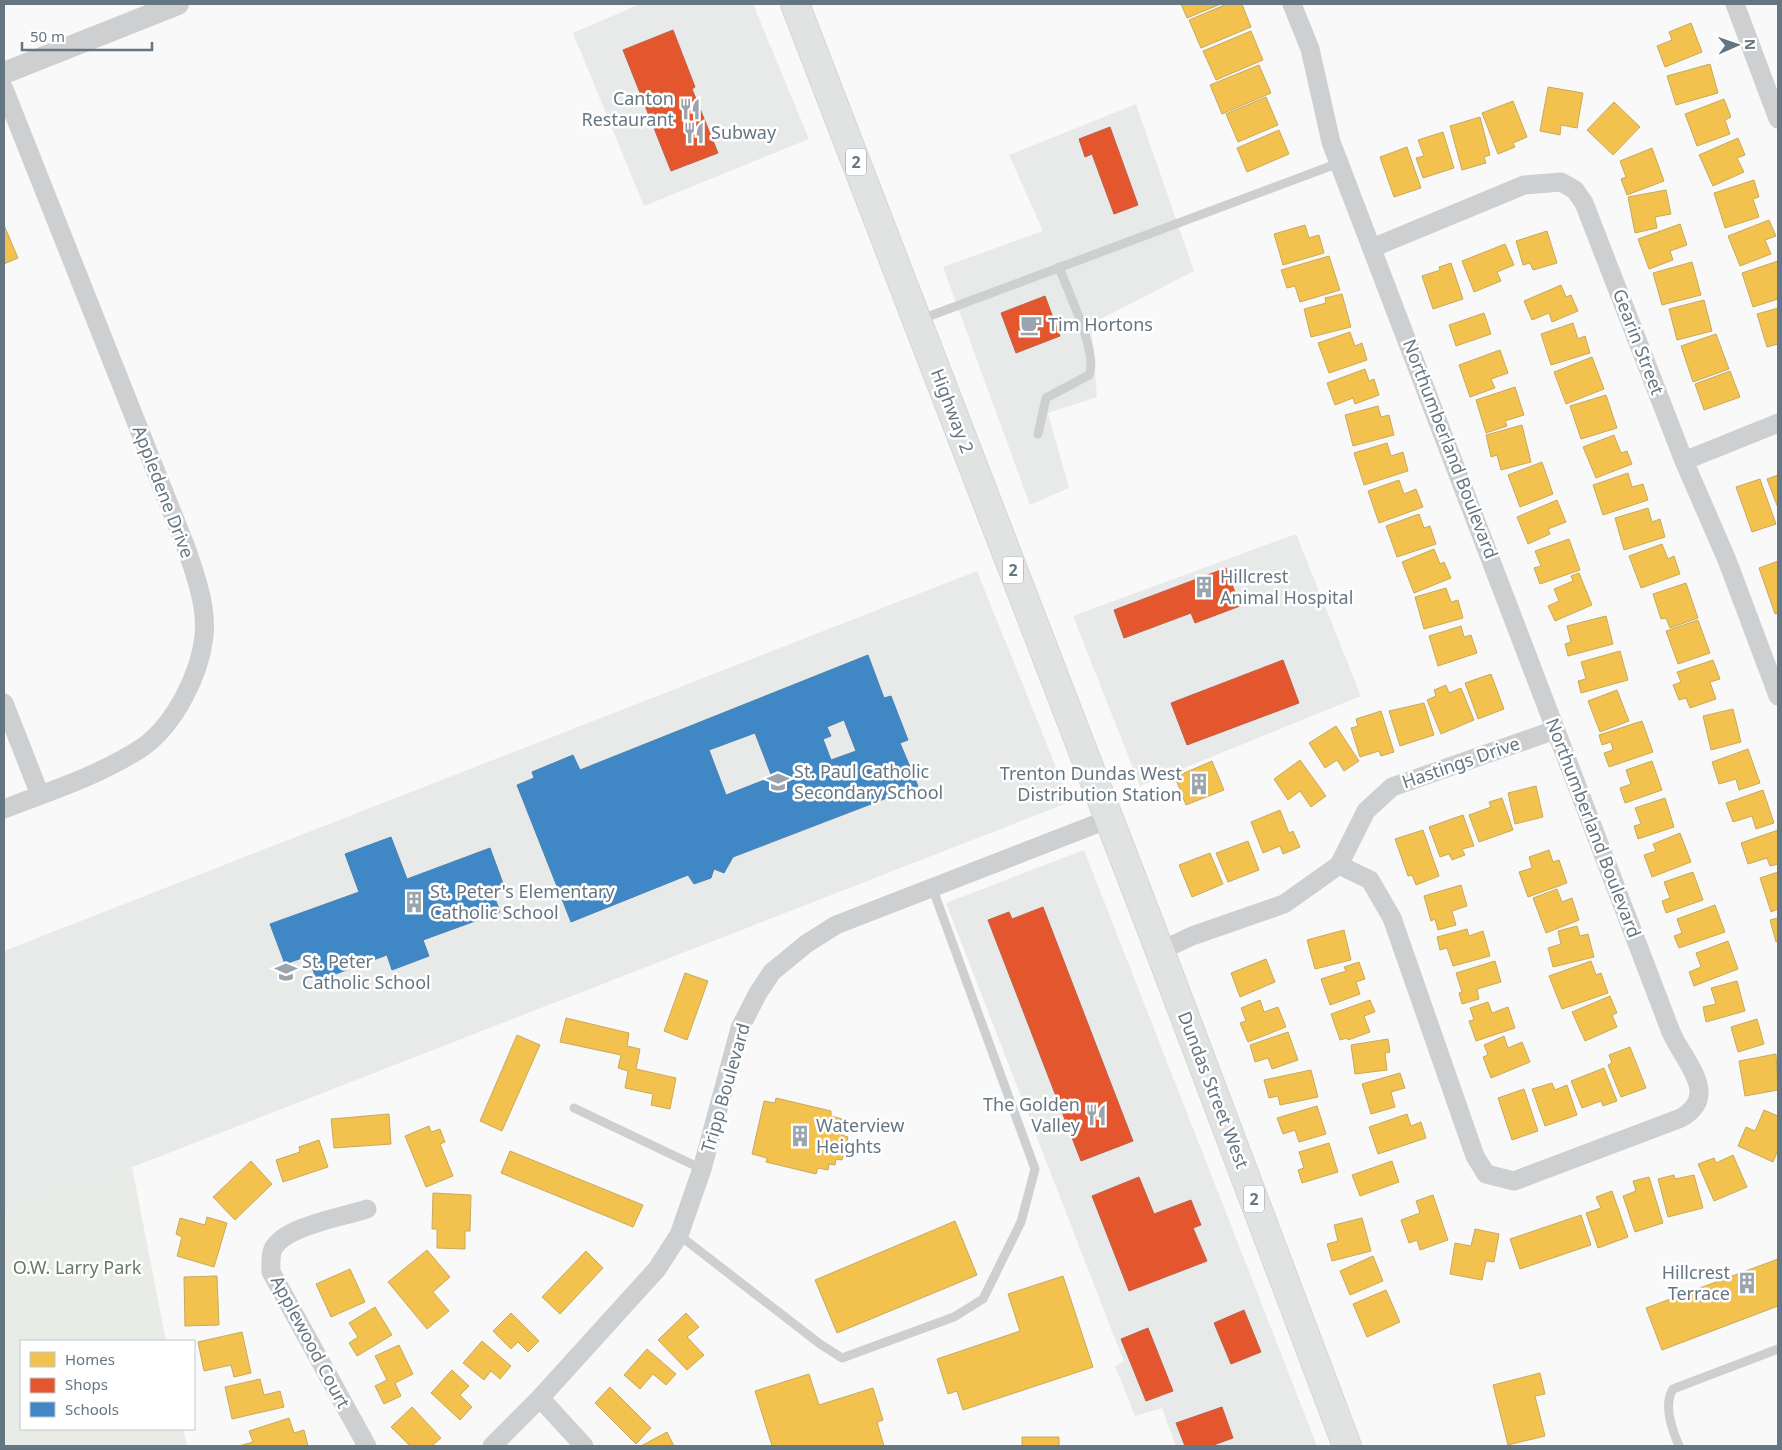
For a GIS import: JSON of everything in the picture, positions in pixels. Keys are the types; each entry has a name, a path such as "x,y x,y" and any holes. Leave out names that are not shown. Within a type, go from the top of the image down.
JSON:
{"main road":[{"name":"Highway 2","path":"794,4 1109,819"},
{"name":"Dundas Street West","path":"1109,819 1347,1446"}],"street":[{"path":"4,73 178,4"},
{"name":"Northumberland Boulevard","path":"1292,4 1310,50 1325,120 1339,163 1483,534 1555,730 1671,1032 1699,1085 1699,1100 1693,1111 1680,1118 1514,1181 1486,1174 1475,1156 1392,918 1370,880 1340,865"},
{"path":"1735,4 1773,90 1778,119"},
{"name":"Appledene Drive","path":"4,89 187,550 200,592 204,635 194,677 173,716 144,746 98,772 4,809"},
{"name":"Gearin Street","path":"1372,248 1524,186 1561,182 1575,190 1584,203 1684,461 1772,658 1778,696"},
{"path":"1684,461 1778,423"},
{"path":"4,703 40,795"},
{"name":"Hastings Drive","path":"1160,951 1192,936 1284,904 1340,865 1366,811 1392,787 1555,730"},
{"name":"Tripp Boulevard","path":"492,1446 540,1398 657,1269 679,1235 702,1169 740,1028 772,972 806,944 836,925 932,886 1109,819"},
{"name":"Applewood Court","path":"367,1210 301,1229 279,1241 272,1252 271,1272 367,1446"},
{"path":"540,1398 584,1446"}],"lane":[{"path":"917,321 1339,163"},
{"path":"1038,434 1046,398 1089,375 1092,369 1088,343 1059,267"},
{"path":"679,1235 820,1344 842,1358 954,1317 983,1299 1021,1222 1035,1169 932,886"},
{"path":"574,1108 702,1169"},
{"path":"1679,1446 1669,1413 1669,1398 1673,1389 1778,1348"}],"shaded area":[{"path":"640,4 753,4 809,139 644,206 573,33"},
{"path":"1136,104 1194,271 1091,324 1097,397 1048,413 1069,488 1030,505 943,267 1043,231 1009,155"},
{"path":"1296,534 1361,696 1140,786 1073,616"},
{"path":"977,571 1070,802 4,1217 4,951"},
{"path":"1084,850 1317,1446 1176,1446 1162,1408 1135,1416 1115,1366 1124,1362 946,903"}],"green space":[{"name":"O.W. Larry Park","path":"132,1167 166,1340 20,1340 20,1430 183,1430 187,1446 4,1446 4,1210 64,1189 63,1194"}],"building: Homes":[{"path":"1181,4 1221,4 1187,18"},
{"path":"1227,4 1242,4 1251,27 1201,48 1189,20"},
{"path":"1691,23 1702,52 1665,67 1657,46 1672,40 1669,32"},
{"path":"1251,31 1263,60 1216,80 1203,51"},
{"path":"1710,64 1718,93 1676,105 1667,76"},
{"path":"1259,65 1271,93 1222,114 1210,85"},
{"path":"1548,87 1583,93 1577,128 1561,125 1560,135 1540,131"},
{"path":"1266,97 1278,125 1238,142 1226,114"},
{"path":"1724,99 1731,117 1725,120 1730,134 1697,146 1685,114"},
{"path":"1513,101 1527,137 1513,143 1515,147 1498,154 1482,113"},
{"path":"1614,102 1640,127 1613,155 1587,130"},
{"path":"1480,117 1490,155 1484,157 1486,163 1462,170 1450,126"},
{"path":"1279,130 1289,154 1247,172 1237,148"},
{"path":"1443,132 1454,168 1423,178 1416,158 1424,156 1418,140"},
{"path":"1738,138 1745,155 1737,158 1744,172 1713,186 1699,155"},
{"path":"1407,147 1421,188 1394,197 1380,157"},
{"path":"1652,148 1664,181 1627,195 1621,179 1626,177 1620,161"},
{"path":"1754,180 1759,197 1753,199 1759,217 1725,228 1714,193"},
{"path":"1666,190 1671,214 1655,217 1657,228 1635,233 1628,197"},
{"path":"1769,220 1776,236 1765,240 1771,254 1740,266 1728,236"},
{"path":"1680,224 1687,245 1670,251 1673,260 1649,269 1638,239"},
{"path":"4,225 18,258 4,264"},
{"path":"1305,225 1309,238 1319,235 1324,253 1283,265 1274,234"},
{"path":"1547,231 1557,263 1533,270 1530,263 1523,265 1516,241"},
{"path":"1505,244 1514,265 1497,272 1501,281 1474,292 1462,261"},
{"path":"1329,256 1340,290 1300,302 1295,286 1287,288 1281,270"},
{"path":"1778,261 1778,299 1753,307 1742,273"},
{"path":"1692,262 1701,295 1662,305 1653,273"},
{"path":"1451,263 1463,299 1433,309 1422,276 1440,270 1439,267"},
{"path":"1561,285 1566,297 1571,295 1578,311 1552,322 1549,313 1532,320 1524,301"},
{"path":"1342,294 1351,327 1311,337 1304,309 1326,303 1325,298"},
{"path":"1704,300 1712,331 1677,340 1669,309"},
{"path":"1778,308 1778,344 1767,347 1757,314"},
{"path":"1484,313 1491,334 1456,346 1449,325"},
{"path":"1573,323 1578,339 1585,336 1590,353 1551,365 1541,334"},
{"path":"1350,332 1355,346 1362,343 1367,360 1329,373 1318,343"},
{"path":"1716,334 1729,369 1693,382 1681,346"},
{"path":"1500,350 1508,373 1491,379 1495,388 1470,397 1459,365"},
{"path":"1592,357 1604,389 1566,404 1554,372"},
{"path":"1365,369 1369,381 1374,379 1379,395 1355,404 1353,398 1335,405 1327,383"},
{"path":"1730,371 1740,397 1704,410 1695,384"},
{"path":"1515,387 1524,415 1505,421 1507,426 1486,433 1476,400"},
{"path":"1606,395 1617,428 1581,439 1570,406"},
{"path":"1378,406 1381,417 1389,415 1394,435 1353,446 1345,415"},
{"path":"1522,425 1531,462 1501,470 1497,455 1491,457 1486,435"},
{"path":"1614,435 1621,453 1627,451 1632,464 1596,478 1583,447"},
{"path":"1387,443 1391,456 1403,452 1408,471 1364,485 1354,453"},
{"path":"1542,462 1553,494 1520,507 1508,475"},
{"path":"1628,473 1632,487 1643,484 1648,500 1603,515 1593,485"},
{"path":"1778,475 1778,508 1767,479"},
{"path":"1760,479 1776,524 1752,532 1736,487"},
{"path":"1399,480 1404,494 1416,489 1423,507 1379,523 1368,491"},
{"path":"1557,500 1566,522 1548,529 1550,534 1528,544 1517,517"},
{"path":"1648,508 1652,522 1660,519 1665,537 1624,550 1615,518"},
{"path":"1419,514 1424,528 1430,526 1436,544 1397,557 1386,526"},
{"path":"1569,539 1580,570 1540,584 1534,568 1541,566 1535,551"},
{"path":"1662,544 1668,559 1674,556 1680,574 1641,588 1629,556"},
{"path":"1434,549 1440,564 1444,562 1451,578 1414,593 1402,562"},
{"path":"1778,561 1778,613 1775,614 1759,568"},
{"path":"1579,573 1592,605 1555,621 1548,606 1559,601 1554,589 1573,581 1571,576"},
{"path":"1686,583 1698,618 1670,628 1666,618 1661,619 1653,594"},
{"path":"1446,588 1451,602 1458,600 1463,618 1424,629 1415,597"},
{"path":"1606,616 1613,644 1568,656 1565,644 1571,642 1567,626"},
{"path":"1698,620 1710,653 1678,664 1666,631"},
{"path":"1461,626 1464,637 1471,635 1477,653 1438,666 1429,636"},
{"path":"1620,651 1628,680 1581,693 1578,681 1586,679 1581,662"},
{"path":"1713,660 1720,679 1710,682 1716,699 1690,708 1686,698 1679,700 1673,685 1681,682 1677,672"},
{"path":"1491,674 1504,709 1478,719 1465,683"},
{"path":"1446,685 1449,693 1461,688 1474,720 1441,734 1427,700 1436,696 1434,690"},
{"path":"1617,690 1629,721 1600,732 1588,701"},
{"path":"1424,703 1434,735 1400,746 1389,711"},
{"path":"1733,709 1741,742 1711,750 1703,716"},
{"path":"1381,711 1394,752 1381,756 1379,751 1360,757 1351,728 1358,726 1356,719"},
{"path":"1642,721 1653,752 1609,767 1604,753 1613,750 1611,742 1602,745 1599,735"},
{"path":"1336,726 1359,761 1344,771 1337,760 1325,768 1309,743"},
{"path":"1748,749 1760,783 1739,790 1736,779 1719,784 1712,762"},
{"path":"1300,760 1326,796 1311,807 1300,791 1288,800 1274,779"},
{"name":"Trenton Dundas West Distribution Station","path":"1212,761 1224,790 1186,805 1175,777"},
{"path":"1652,761 1662,790 1625,803 1620,788 1631,784 1626,770"},
{"path":"1536,786 1543,817 1515,824 1508,793"},
{"path":"1763,790 1774,823 1756,829 1752,816 1733,822 1726,803"},
{"path":"1502,798 1513,830 1479,842 1469,815 1491,807 1489,802"},
{"path":"1665,798 1674,827 1638,839 1634,826 1641,824 1635,808"},
{"path":"1280,810 1289,833 1293,831 1300,847 1283,854 1280,846 1263,853 1251,822"},
{"path":"1463,815 1474,846 1462,849 1465,855 1452,860 1449,854 1440,857 1429,827"},
{"path":"1423,830 1439,876 1416,885 1412,875 1408,876 1395,839"},
{"path":"1778,830 1778,864 1770,866 1767,858 1748,864 1741,843"},
{"path":"1680,833 1691,862 1652,877 1644,855 1656,851 1653,844"},
{"path":"1248,841 1259,870 1228,882 1216,853"},
{"path":"1549,850 1553,862 1559,860 1567,883 1528,897 1519,872 1532,868 1529,857"},
{"path":"1210,853 1223,884 1192,897 1179,865"},
{"path":"1693,872 1703,900 1666,913 1662,901 1670,898 1664,882"},
{"path":"1778,872 1778,909 1771,912 1760,878"},
{"path":"1461,885 1467,906 1452,911 1456,925 1438,930 1435,919 1431,921 1424,896"},
{"path":"1557,889 1562,902 1572,898 1579,920 1546,933 1533,898"},
{"path":"1715,905 1725,932 1679,948 1674,936 1682,933 1677,919"},
{"path":"1778,918 1778,941 1776,942 1770,920"},
{"path":"1577,926 1580,936 1588,934 1594,957 1553,967 1548,948 1561,944 1558,931"},
{"path":"1467,929 1469,936 1483,931 1490,956 1453,966 1447,948 1440,950 1437,937"},
{"path":"1344,930 1351,960 1315,969 1307,940"},
{"path":"1728,941 1738,969 1694,986 1689,972 1701,967 1696,953"},
{"path":"1266,959 1275,982 1240,997 1231,973"},
{"path":"1495,961 1501,982 1477,989 1479,999 1462,1004 1459,993 1462,992 1456,973"},
{"path":"1591,961 1596,975 1601,973 1608,993 1562,1009 1549,976"},
{"path":"1359,962 1365,979 1356,982 1360,994 1330,1005 1321,979 1346,971 1344,967"},
{"path":"685,973 708,981 687,1040 664,1031"},
{"path":"1737,981 1745,1011 1706,1022 1703,1007 1716,1004 1711,988"},
{"path":"1610,996 1617,1013 1612,1015 1617,1027 1585,1041 1572,1012"},
{"path":"1260,1000 1264,1012 1278,1007 1286,1027 1248,1042 1240,1023 1246,1021 1241,1008"},
{"path":"1370,1000 1375,1012 1364,1016 1370,1032 1348,1040 1347,1038 1340,1040 1331,1014"},
{"path":"1488,1002 1492,1013 1508,1007 1515,1028 1476,1041 1469,1021 1474,1020 1470,1008"},
{"path":"566,1018 629,1033 627,1046 640,1049 636,1069 676,1078 670,1109 651,1105 653,1094 625,1088 628,1071 618,1068 621,1055 560,1042"},
{"path":"1757,1019 1764,1044 1738,1052 1731,1027"},
{"path":"1288,1032 1298,1060 1272,1069 1268,1058 1255,1062 1250,1045"},
{"path":"517,1035 540,1045 502,1131 480,1121"},
{"path":"1504,1036 1508,1048 1522,1042 1530,1062 1491,1078 1483,1057 1488,1055 1484,1045"},
{"path":"1388,1039 1390,1052 1385,1053 1387,1070 1355,1074 1351,1045"},
{"path":"1630,1047 1646,1088 1621,1097 1608,1065 1612,1063 1609,1055"},
{"path":"1776,1054 1778,1090 1745,1096 1739,1061"},
{"path":"1604,1068 1617,1101 1603,1106 1601,1101 1582,1108 1571,1081"},
{"path":"1311,1070 1318,1097 1280,1105 1278,1096 1269,1098 1264,1080"},
{"path":"1400,1073 1405,1088 1391,1092 1395,1107 1371,1114 1362,1084"},
{"path":"1552,1083 1555,1090 1567,1085 1577,1115 1545,1126 1532,1089"},
{"path":"1524,1089 1538,1131 1512,1140 1498,1098"},
{"name":"Waterview Heights","path":"776,1098 831,1111 831,1116 842,1119 840,1128 844,1129 842,1135 848,1137 842,1160 836,1159 835,1165 829,1164 828,1170 818,1168 816,1174 766,1162 767,1158 752,1154 764,1101 775,1103"},
{"path":"1317,1106 1326,1134 1299,1142 1295,1130 1283,1134 1277,1118"},
{"path":"1764,1110 1778,1116 1778,1150 1773,1162 1738,1146 1746,1127 1755,1131"},
{"path":"389,1114 391,1144 334,1148 331,1119"},
{"path":"1407,1114 1411,1126 1421,1122 1426,1138 1378,1154 1369,1127"},
{"path":"429,1126 431,1132 440,1129 445,1142 440,1144 453,1176 426,1187 405,1136"},
{"path":"319,1140 328,1167 283,1182 276,1160 300,1152 299,1147"},
{"path":"1329,1143 1338,1172 1302,1183 1298,1170 1304,1168 1299,1152"},
{"path":"510,1151 643,1205 633,1227 501,1173"},
{"path":"1733,1155 1747,1187 1714,1201 1698,1164 1714,1158 1716,1163"},
{"path":"251,1161 272,1184 235,1220 213,1197"},
{"path":"1392,1161 1399,1182 1360,1196 1352,1175"},
{"path":"1674,1175 1675,1179 1694,1175 1703,1208 1668,1217 1658,1179"},
{"path":"1649,1177 1663,1223 1635,1232 1623,1196 1636,1191 1633,1181"},
{"path":"1612,1191 1628,1237 1598,1248 1586,1213 1601,1208 1596,1197"},
{"path":"433,1193 471,1195 470,1231 465,1231 465,1249 437,1248 437,1229 432,1229"},
{"path":"1433,1195 1448,1240 1420,1250 1417,1240 1409,1243 1401,1220 1420,1213 1416,1201"},
{"path":"1581,1215 1591,1245 1520,1269 1510,1239"},
{"path":"207,1217 227,1223 214,1267 177,1256 182,1237 176,1234 180,1218 205,1225"},
{"path":"1362,1218 1371,1251 1332,1261 1327,1244 1338,1241 1334,1225"},
{"path":"955,1221 977,1275 837,1333 815,1280"},
{"path":"1475,1229 1499,1234 1494,1262 1486,1261 1482,1280 1450,1274 1455,1243 1471,1246"},
{"path":"427,1250 450,1277 433,1292 449,1311 427,1329 388,1282"},
{"path":"586,1251 603,1268 560,1314 542,1297"},
{"path":"1373,1256 1383,1281 1350,1295 1340,1271"},
{"name":"Hillcrest Terrace","path":"1778,1259 1778,1306 1662,1350 1646,1308"},
{"path":"350,1269 365,1302 331,1317 316,1284"},
{"path":"217,1276 219,1325 185,1326 184,1277"},
{"path":"1063,1276 1093,1367 963,1410 957,1391 948,1394 937,1359 1020,1331 1008,1294"},
{"path":"1386,1290 1400,1322 1367,1337 1353,1304"},
{"path":"375,1307 392,1335 357,1356 349,1343 358,1337 349,1323"},
{"path":"511,1313 539,1341 528,1352 518,1342 511,1349 493,1331"},
{"path":"686,1313 699,1327 687,1337 704,1355 687,1370 658,1340"},
{"path":"242,1332 251,1373 234,1377 231,1365 204,1371 198,1342"},
{"path":"482,1341 511,1366 500,1379 491,1371 484,1380 463,1363"},
{"path":"399,1345 413,1374 395,1383 401,1396 384,1404 375,1386 387,1380 375,1356"},
{"path":"647,1349 676,1374 666,1385 653,1374 640,1389 624,1375"},
{"path":"452,1370 469,1386 460,1395 472,1407 460,1420 431,1393"},
{"path":"1540,1373 1545,1394 1535,1396 1545,1436 1508,1445 1493,1385"},
{"path":"809,1374 819,1405 873,1388 883,1420 877,1422 884,1446 772,1446 755,1391"},
{"path":"260,1379 264,1395 280,1391 284,1407 232,1419 225,1387"},
{"path":"610,1387 651,1428 636,1444 595,1403"},
{"path":"412,1407 441,1438 432,1446 410,1446 391,1427"},
{"path":"289,1418 294,1433 304,1430 308,1446 239,1446 253,1442 249,1431"},
{"path":"667,1432 674,1446 641,1446"},
{"path":"1022,1437 1059,1437 1059,1446 1022,1446"}],"building: Shops":[{"path":"673,30 695,87 692,89 718,153 671,171 623,50"},
{"path":"1110,127 1138,205 1114,214 1092,154 1085,157 1079,139"},
{"name":"Tim Hortons","path":"1045,296 1060,336 1016,353 1001,313"},
{"name":"Hillcrest Animal Hospital","path":"1226,568 1240,606 1195,623 1191,613 1124,638 1114,610"},
{"path":"1283,660 1299,703 1187,745 1171,703"},
{"path":"1043,907 1133,1141 1081,1161 988,920 1009,912 1012,919"},
{"path":"1139,1177 1154,1214 1191,1200 1201,1225 1193,1228 1207,1261 1129,1291 1092,1196"},
{"path":"1244,1310 1261,1352 1231,1364 1214,1323"},
{"path":"1148,1328 1173,1391 1146,1401 1121,1339"},
{"path":"1222,1407 1233,1438 1211,1446 1185,1446 1176,1423"}],"building: Schools":[{"path":"868,655 884,698 891,696 908,740 900,743 918,786 733,857 724,873 714,869 711,878 694,884 688,875 571,922 517,785 534,778 532,772 573,755 580,770","holes":["844,720 856,751 831,760 823,739 831,736 827,727","755,733 772,777 726,795 709,750"]},
{"name":"St. Peter's Elementary Catholic School","path":"391,837 407,879 490,848 504,886 492,890 500,912 423,940 429,956 392,970 387,955 317,981 308,956 285,964 270,924 359,892 345,854"}],"place":[{"name":"Canton Restaurant","path":"690,109"},
{"name":"Subway","path":"694,133"},
{"name":"Tim Hortons","path":"1031,325"},
{"name":"Hillcrest Animal Hospital","path":"1204,587"},
{"name":"St. Paul Catholic Secondary School","path":"778,782"},
{"name":"Trenton Dundas West Distribution Station","path":"1199,784"},
{"name":"St. Peter's Elementary Catholic School","path":"414,902"},
{"name":"St. Peter Catholic School","path":"286,972"},
{"name":"The Golden Valley","path":"1096,1115"},
{"name":"Waterview Heights","path":"800,1136"},
{"name":"Hillcrest Terrace","path":"1747,1283"}]}
